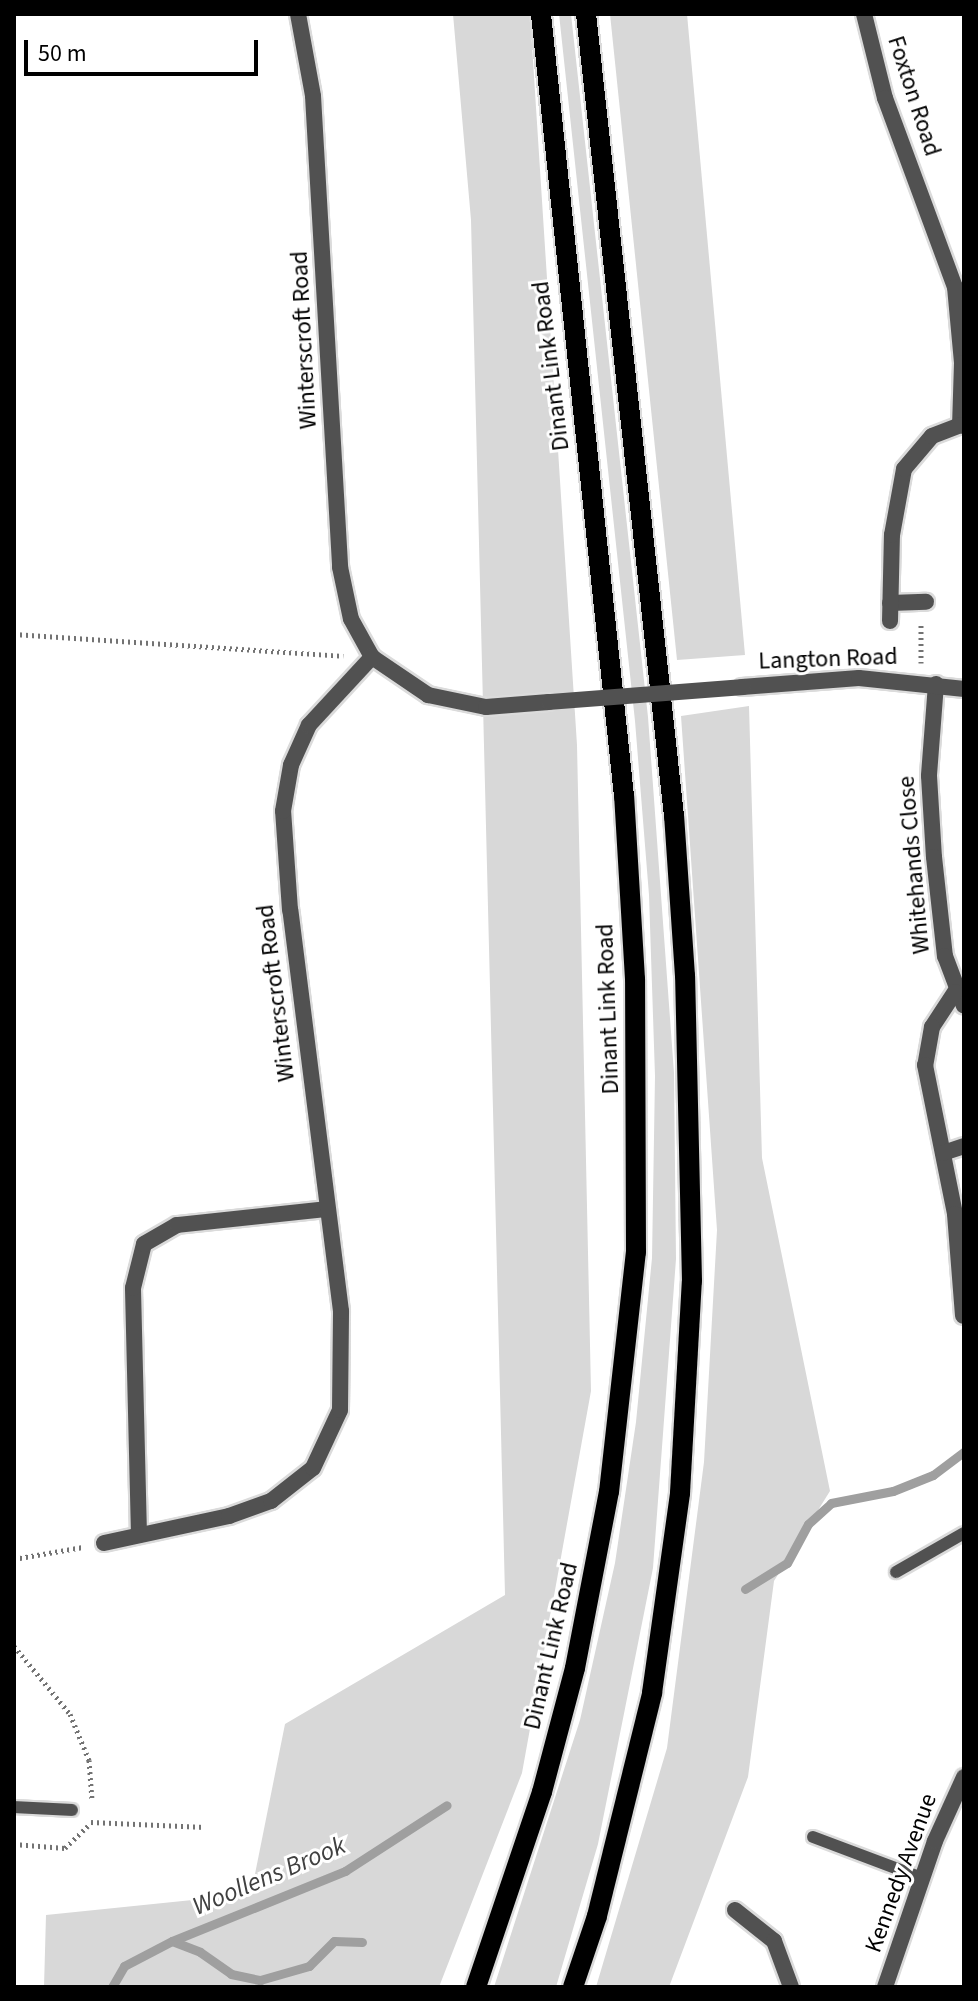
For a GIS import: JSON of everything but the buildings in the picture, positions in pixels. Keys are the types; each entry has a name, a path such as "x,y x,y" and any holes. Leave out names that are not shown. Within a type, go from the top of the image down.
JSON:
{"main road":[{"name":"Dinant Link Road","path":"476,1987 542,1792 588,1611 625,1376 636,1252 635,979 624,796 541,14"},
{"path":"573,1987 597,1916 652,1693 680,1493 692,1281 690,1084 674,816 586,14"}],"street":[{"name":"Winterscroft Road","path":"298,14 313,96 340,567 351,619 372,657 408,685 448,702 486,707 549,702"},
{"name":"Foxton Road","path":"864,14 885,98 940,237 961,304 962,426 932,436 904,469 892,535 890,621"},
{"path":"890,603 923,603"},
{"name":"Winterscroft Road","path":"104,1543 229,1516 271,1501 297,1483 323,1453 340,1410 344,1353 289,898 283,811 291,765 309,725 372,657"},
{"name":"Langton Road","path":"549,702 859,678 964,689"},
{"name":"Whitehands Close","path":"928,683 931,818 945,956 960,999 926,1045 928,1087 943,1153 961,1264 963,1316"},
{"path":"943,1153 964,1146"},
{"path":"139,1535 133,1288 144,1244 177,1225 327,1209"},
{"name":"Kennedy Avenue","path":"885,1987 922,1878 964,1777"},
{"path":"735,1910 774,1941 791,1987"}],"lane":[{"path":"896,1572 964,1533"},
{"path":"14,1807 72,1810"},
{"path":"813,1837 922,1878"}],"path":[{"path":"923,603 928,683"},
{"path":"14,634 372,657"},
{"path":"14,1559 104,1543"},
{"path":"14,1646 61,1698 78,1729 92,1777 91,1822 81,1838 65,1848 14,1844"},
{"path":"91,1822 205,1827"}],"shaded area":[{"path":"453,14 530,14 577,745 591,1391 522,1773 439,1987 44,1987 46,1915 251,1894 285,1724 505,1595 471,220"},
{"path":"559,14 571,14 648,717 674,1073 676,1259 653,1568 598,1844 556,1987 494,1987 580,1720 615,1563 636,1422 652,1258 655,1076 649,895 635,721"},
{"path":"610,14 687,14 745,655 677,660"},
{"path":"749,706 762,1158 830,1491 774,1581 748,1777 669,1987 596,1987 667,1748 704,1462 717,1230 681,716"}],"waterway":[{"name":"Woollens Brook","path":"745,1589 787,1563 808,1524 831,1503 893,1491 933,1475 964,1452"},
{"name":"Woollens Brook","path":"112,1987 124,1966 172,1941 345,1871 447,1805"},
{"path":"172,1941 200,1952 231,1974 260,1980 309,1966 334,1941 362,1942"}]}
